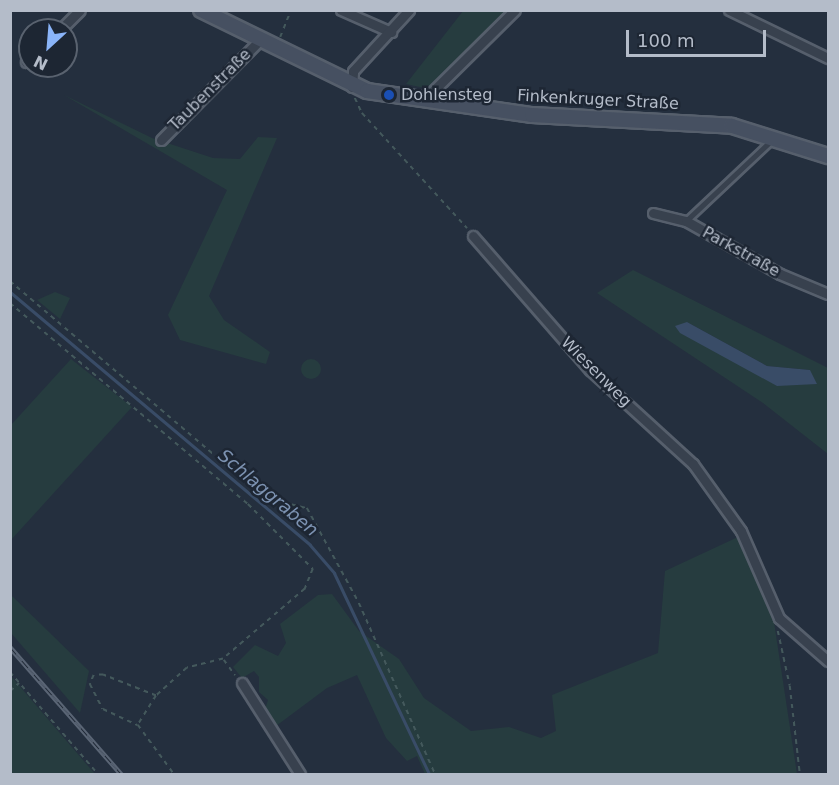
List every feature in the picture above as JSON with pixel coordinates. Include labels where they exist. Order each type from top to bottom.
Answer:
[{"type":"street","name":"Finkenkruger Straße","points":[[201,10],[352,87],[532,115],[705,123],[776,136],[828,156]]},
{"type":"street","points":[[341,10],[391,32]]},
{"type":"street","points":[[352,87],[353,71],[409,10]]},
{"type":"street","points":[[431,101],[431,93],[515,10]]},
{"type":"street","points":[[730,11],[828,58]]},
{"type":"street","name":"Taubenstraße","points":[[161,140],[260,41]]},
{"type":"street","name":"Parkstraße","points":[[653,213],[686,221],[780,274],[828,294]]},
{"type":"street","name":"Wiesenweg","points":[[473,236],[590,370],[693,464],[741,531],[779,618],[828,661]]},
{"type":"street","points":[[242,683],[300,774]]},
{"type":"lane","points":[[686,221],[776,136]]},
{"type":"path","points":[[275,49],[291,10]]},
{"type":"path","points":[[352,87],[362,113],[473,236]]},
{"type":"path","points":[[10,281],[238,475],[274,500],[307,508],[359,603],[435,774]]},
{"type":"path","points":[[10,303],[308,559],[312,579],[305,589],[223,659],[187,668],[156,696],[138,725]]},
{"type":"path","points":[[779,618],[800,774]]},
{"type":"path","points":[[223,659],[242,683]]},
{"type":"path","points":[[10,672],[99,774]]},
{"type":"path","points":[[156,696],[94,675],[90,684],[103,709],[138,725],[174,774]]},
{"type":"path","points":[[10,691],[20,682]]},
{"type":"green space","points":[[463,11],[510,11],[429,89],[406,84]]},
{"type":"green space","points":[[64,95],[152,138],[213,158],[240,159],[258,137],[277,138],[209,296],[224,320],[270,352],[266,364],[180,340],[168,315],[227,190]]},
{"type":"green space","points":[[633,270],[828,368],[828,454],[763,403],[597,293]],"holes":[[[687,322],[767,366],[810,370],[777,386]]]},
{"type":"green space","points":[[55,292],[70,298],[60,319],[37,300]]},
{"type":"green space","points":[[71,359],[132,407],[11,540],[11,425]]},
{"type":"green space","points":[[311,359],[318,362],[321,369],[318,376],[311,379],[304,376],[301,369],[304,362]]},
{"type":"green space","points":[[738,537],[774,622],[797,774],[425,774],[417,756],[407,761],[386,738],[357,675],[327,688],[276,726],[265,709],[268,700],[259,692],[259,677],[254,671],[242,678],[233,667],[255,645],[278,656],[286,643],[280,624],[318,595],[332,594],[359,631],[399,659],[424,698],[471,731],[509,727],[541,738],[556,731],[552,695],[658,653],[665,571]]},
{"type":"green space","points":[[11,595],[89,671],[80,713],[11,633]]},
{"type":"green space","points":[[11,676],[95,774],[11,774]]},
{"type":"water","points":[[687,322],[767,366],[810,370],[817,384],[777,386],[680,333],[675,326]]},
{"type":"waterway","name":"Schlaggraben","points":[[10,292],[310,545],[334,573],[429,774]]},
{"type":"railway","points":[[10,647],[121,774]]},
{"type":"place","name":"Dohlensteg","points":[[389,95]]}]
